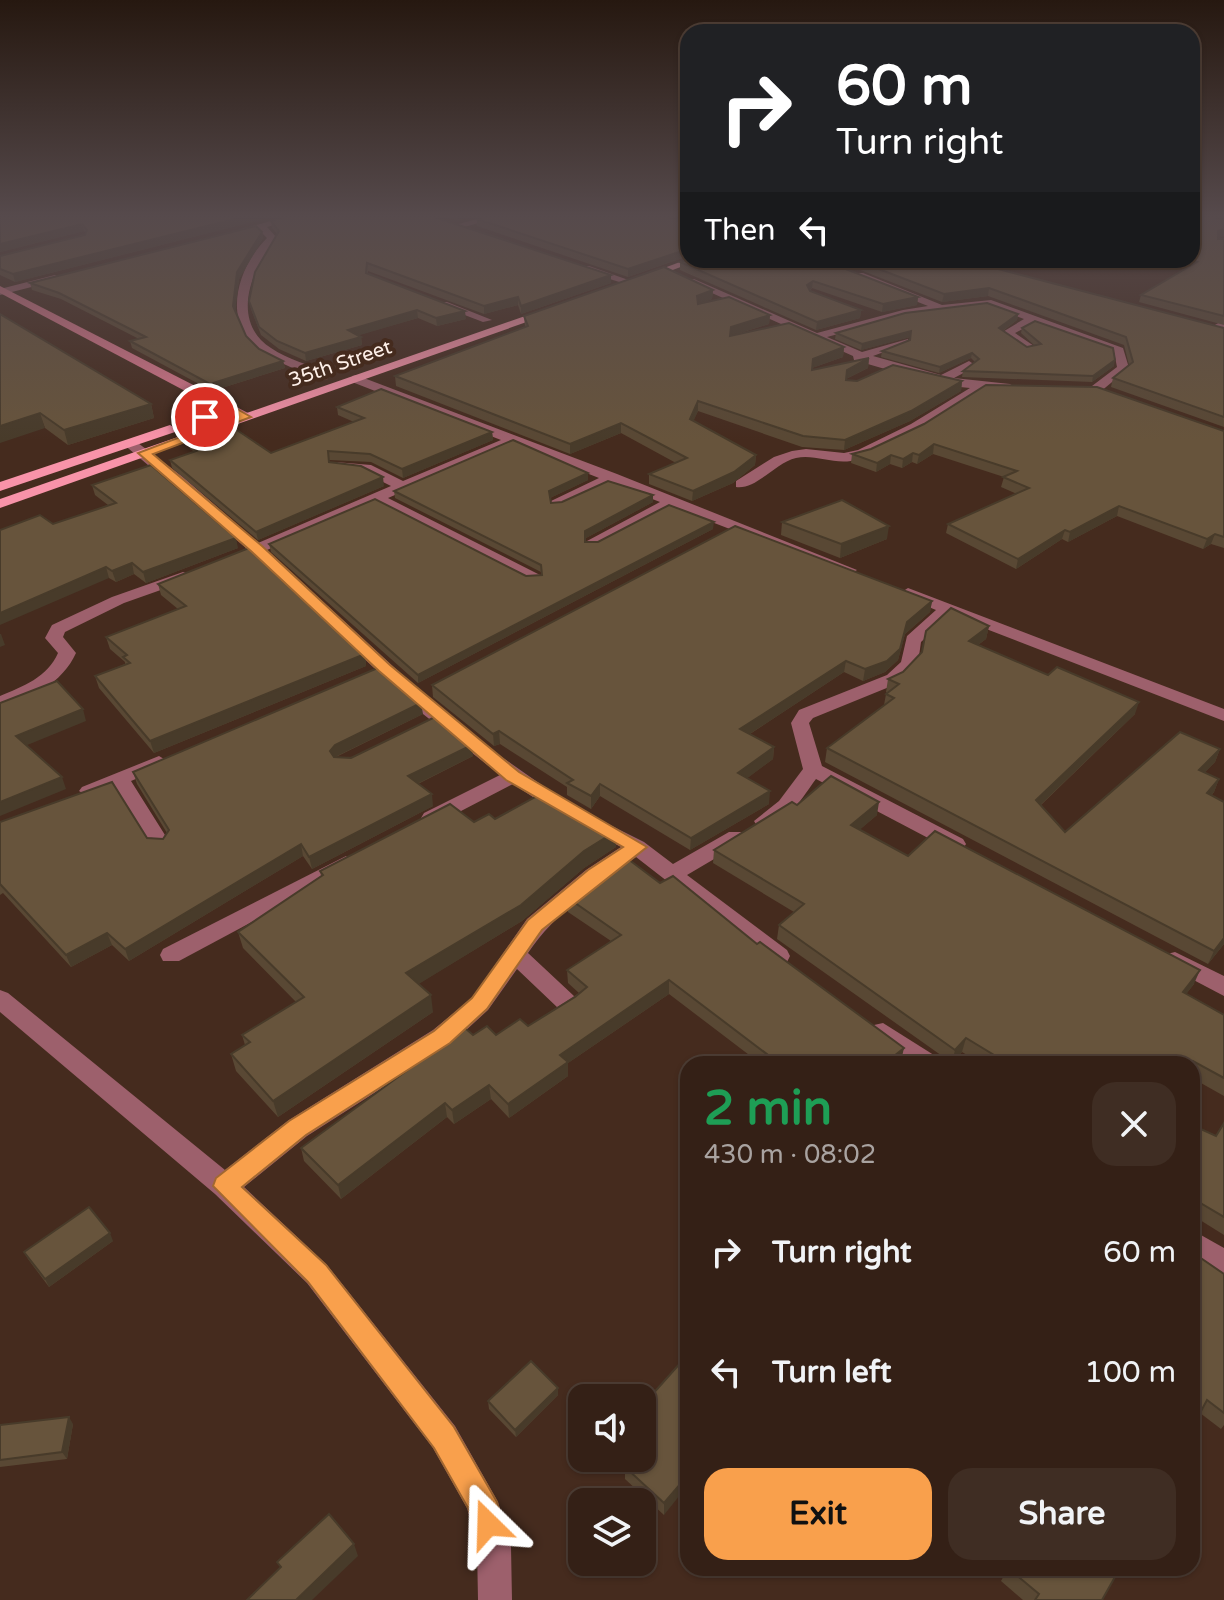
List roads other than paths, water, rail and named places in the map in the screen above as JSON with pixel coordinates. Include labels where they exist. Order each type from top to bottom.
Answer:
[{"type":"main road","points":[[1,291],[245,417]]},
{"type":"main road","name":"35th Street","points":[[0,487],[137,448],[245,417],[356,379],[560,301],[487,320],[230,409],[137,448],[0,504]]},
{"type":"street","points":[[242,291],[249,334],[266,350],[324,376]]},
{"type":"street","points":[[714,291],[860,357],[889,367],[940,381],[1029,389]]},
{"type":"street","points":[[898,291],[937,306]]},
{"type":"street","points":[[816,337],[937,306],[987,302],[999,297]]},
{"type":"street","points":[[717,304],[732,298]]},
{"type":"street","points":[[987,302],[1119,350],[1123,368],[1096,391]]},
{"type":"street","points":[[858,311],[881,319]]},
{"type":"street","points":[[1031,348],[1007,333],[1034,318]]},
{"type":"street","points":[[762,333],[790,325]]},
{"type":"street","points":[[1200,325],[1221,328]]},
{"type":"street","points":[[845,362],[904,341]]},
{"type":"street","points":[[940,381],[969,365]]},
{"type":"street","points":[[876,373],[889,367]]},
{"type":"street","points":[[356,379],[860,574]]},
{"type":"street","points":[[741,484],[771,463],[798,454],[854,455],[933,417],[980,387]]},
{"type":"street","points":[[229,560],[514,439]]},
{"type":"street","points":[[137,448],[257,549],[384,668],[423,692],[440,716],[513,776],[637,847],[793,967]]},
{"type":"street","points":[[336,465],[366,468],[403,487]]},
{"type":"street","points":[[556,504],[612,477]]},
{"type":"street","points":[[376,498],[534,578]]},
{"type":"street","points":[[592,544],[673,501]]},
{"type":"street","points":[[711,540],[737,526]]},
{"type":"street","points":[[0,703],[44,680],[65,660],[67,653],[54,638],[58,629],[118,600],[202,570]]},
{"type":"street","points":[[889,585],[1224,715]]},
{"type":"street","points":[[948,608],[913,640],[905,670],[893,679],[806,714],[800,723],[813,769],[968,851]]},
{"type":"street","points":[[358,679],[384,668]]},
{"type":"street","points":[[413,729],[440,716]]},
{"type":"street","points":[[67,800],[173,756]]},
{"type":"street","points":[[674,873],[786,806],[813,769]]},
{"type":"street","points":[[417,826],[513,776]]},
{"type":"street","points":[[120,779],[160,843]]},
{"type":"street","points":[[225,1186],[298,1128],[442,1037],[480,1004],[535,925],[555,906],[637,847]]},
{"type":"street","points":[[171,955],[362,854]]},
{"type":"street","points":[[1158,951],[1224,987]]},
{"type":"street","points":[[514,953],[566,1002]]},
{"type":"street","points":[[0,999],[225,1186],[317,1274],[444,1437],[482,1502],[494,1547],[495,1600]]},
{"type":"street","points":[[867,1021],[917,1056]]},
{"type":"street","points":[[1200,1248],[1224,1264]]},
{"type":"lane","points":[[429,298],[487,320]]}]
